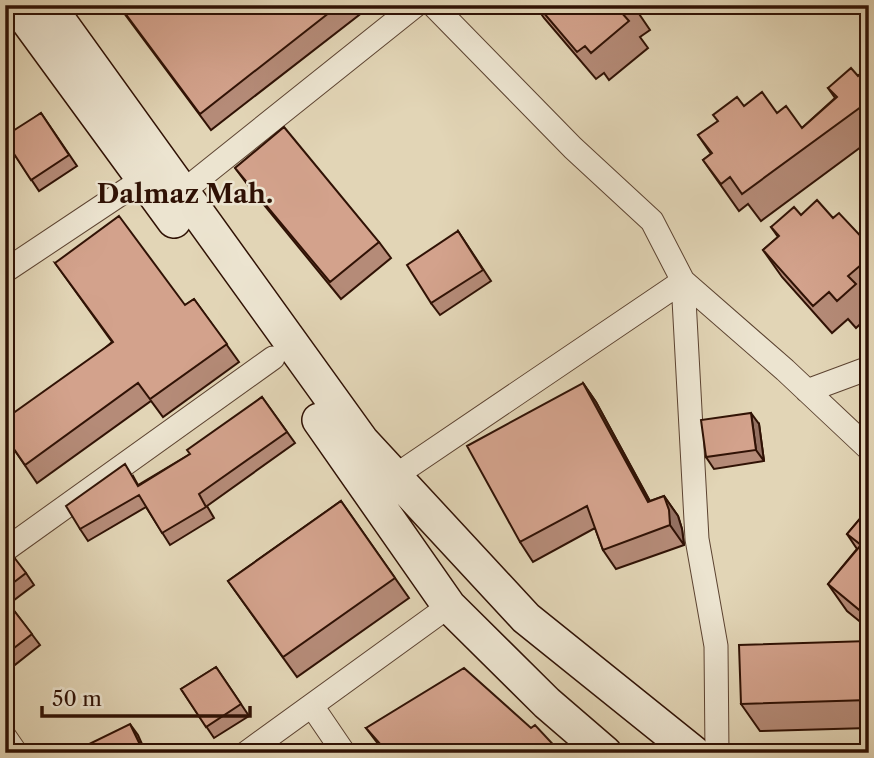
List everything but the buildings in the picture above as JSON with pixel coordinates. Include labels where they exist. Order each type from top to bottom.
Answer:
[{"type":"main road","points":[[48,5],[362,441],[526,618],[694,753]]},
{"type":"main road","points":[[17,6],[449,606],[547,703],[605,753]]},
{"type":"street","points":[[181,193],[416,5]]},
{"type":"street","points":[[433,5],[573,148],[652,221],[683,281],[869,449]]},
{"type":"street","points":[[5,13],[17,6]]},
{"type":"street","points":[[5,271],[143,178]]},
{"type":"street","points":[[395,476],[683,281]]},
{"type":"street","points":[[683,281],[697,538],[716,646],[717,753]]},
{"type":"street","points":[[5,550],[273,358]]},
{"type":"street","points":[[807,391],[869,368]]},
{"type":"street","points":[[246,753],[449,606]]},
{"type":"street","points":[[312,706],[344,753]]},
{"type":"street","points":[[5,737],[16,753]]},
{"type":"district","name":"Dalmaz Mah.","points":[[185,194]]}]
